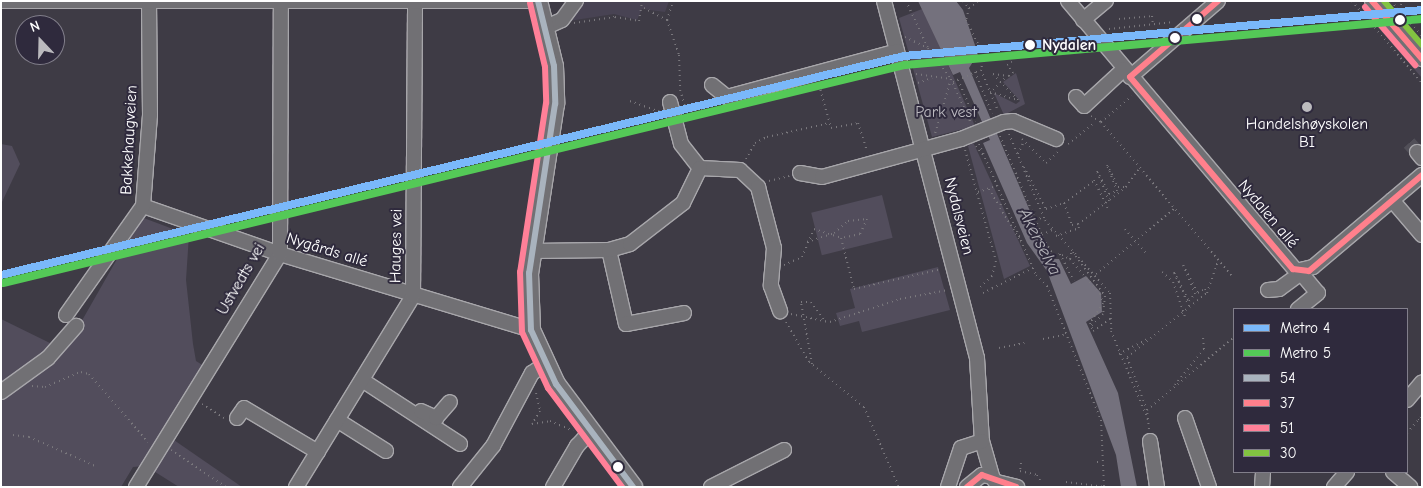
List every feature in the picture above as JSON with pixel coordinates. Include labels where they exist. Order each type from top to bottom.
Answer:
[{"type":"main road","points":[[538,1],[546,27],[555,104],[532,251],[528,296],[531,330],[538,369],[584,432],[633,487]]},
{"type":"street","points":[[1,1],[415,3],[529,1]]},
{"type":"street","points":[[546,27],[562,20],[576,1]]},
{"type":"street","name":"Nydalsveien","points":[[884,1],[924,148],[979,370],[982,442],[996,482]]},
{"type":"street","points":[[1068,1],[1127,73]]},
{"type":"street","points":[[1083,20],[1106,1]]},
{"type":"street","points":[[1080,102],[1127,73],[1218,1]]},
{"type":"street","points":[[1372,1],[1422,59]]},
{"type":"street","name":"Bakkehaugveien","points":[[66,315],[143,206],[150,115],[149,2]]},
{"type":"street","name":"Ustvedts vei","points":[[136,487],[154,444],[190,397],[280,254],[281,2]]},
{"type":"street","name":"Hauges vei","points":[[296,487],[413,296],[415,3]]},
{"type":"street","points":[[712,85],[727,97],[897,51]]},
{"type":"street","name":"Nydalen allé","points":[[1127,73],[1284,260],[1301,273],[1318,293],[1299,308]]},
{"type":"street","points":[[671,108],[681,144],[700,168],[740,170],[756,184],[774,248],[771,286],[781,312]]},
{"type":"street","points":[[800,173],[822,177],[924,148],[991,125],[1013,121],[1049,133]]},
{"type":"street","points":[[532,251],[609,250],[644,235],[676,211],[694,188],[700,168]]},
{"type":"street","points":[[1268,290],[1279,289],[1301,273],[1422,175]]},
{"type":"street","points":[[1392,200],[1422,235]]},
{"type":"street","name":"Nygårds allé","points":[[143,206],[280,254],[413,296],[531,330]]},
{"type":"street","points":[[609,250],[626,324],[684,313]]},
{"type":"street","points":[[1,392],[48,358],[76,326]]},
{"type":"street","points":[[460,487],[493,446],[538,369]]},
{"type":"street","points":[[362,380],[460,444]]},
{"type":"street","points":[[1408,399],[1422,382]]},
{"type":"street","points":[[386,395],[436,418],[450,402]]},
{"type":"street","points":[[237,418],[244,408],[318,452]]},
{"type":"street","points":[[1185,418],[1209,487]]},
{"type":"street","points":[[337,420],[386,451]]},
{"type":"street","points":[[553,487],[584,432]]},
{"type":"street","points":[[1150,441],[1157,487]]},
{"type":"street","points":[[948,487],[961,448],[982,442]]},
{"type":"street","name":"Nydalsveien","points":[[970,482],[982,442]]},
{"type":"street","points":[[711,487],[784,450]]},
{"type":"street","points":[[1262,487],[1263,473]]},
{"type":"street","points":[[1334,487],[1346,473]]},
{"type":"street","points":[[1394,473],[1410,487]]},
{"type":"street","points":[[970,482],[996,482],[1017,487]]},
{"type":"path","points":[[570,23],[615,16],[639,22],[644,8],[642,1]]},
{"type":"path","points":[[672,1],[667,20],[679,55],[680,90],[688,121]]},
{"type":"path","points":[[906,1],[928,48],[952,80],[1018,154],[1044,216],[1056,236],[1072,249],[1096,274],[1110,293],[1112,318],[1119,354],[1148,420]]},
{"type":"path","points":[[963,1],[969,8]]},
{"type":"path","points":[[978,1],[969,8],[966,20],[984,56],[981,70],[991,91],[991,125]]},
{"type":"path","points":[[1352,1],[1422,82]]},
{"type":"path","points":[[1391,1],[1422,36]]},
{"type":"path","points":[[1398,10],[1404,1]]},
{"type":"path","points":[[644,8],[667,20]]},
{"type":"path","points":[[1119,20],[1152,16],[1153,25]]},
{"type":"path","points":[[1106,30],[1176,22]]},
{"type":"path","points":[[901,35],[928,48]]},
{"type":"path","points":[[984,56],[995,55]]},
{"type":"path","points":[[991,91],[1013,73],[1007,66],[1012,61]]},
{"type":"path","points":[[912,74],[958,80],[981,70]]},
{"type":"path","points":[[991,91],[1018,100],[1001,82],[995,71],[1007,76]]},
{"type":"path","points":[[973,73],[991,125],[1042,235],[1054,256],[1060,254],[1070,259],[1103,303],[1091,326]]},
{"type":"path","points":[[914,85],[934,77]]},
{"type":"path","points":[[934,138],[952,80]]},
{"type":"path","points":[[958,80],[991,125]]},
{"type":"path","points":[[819,88],[831,128],[858,123],[866,148]]},
{"type":"path","points":[[1085,129],[1095,122],[1101,122],[1134,94]]},
{"type":"path","points":[[630,101],[652,112],[671,108]]},
{"type":"path","points":[[1080,102],[1095,122]]},
{"type":"path","points":[[687,113],[703,109]]},
{"type":"path","points":[[1101,122],[1232,277]]},
{"type":"path","points":[[750,153],[755,142],[767,137],[829,123]]},
{"type":"path","points":[[974,141],[984,156]]},
{"type":"path","points":[[1018,154],[1025,142],[1042,159]]},
{"type":"path","points":[[963,145],[996,261],[992,276],[978,289]]},
{"type":"path","points":[[980,147],[1033,268],[1047,286],[1064,335],[1101,420],[1104,487],[1066,482]]},
{"type":"path","points":[[1110,201],[1097,172],[1109,194],[1117,191],[1106,165],[1118,187],[1126,187]]},
{"type":"path","points":[[1022,166],[1030,171],[1046,209],[1064,203],[1094,180],[1109,211]]},
{"type":"path","points":[[1064,203],[1072,225],[1078,224],[1106,205],[1126,187],[1140,168]]},
{"type":"path","points":[[765,183],[775,180]]},
{"type":"path","points":[[977,192],[997,186]]},
{"type":"path","points":[[989,189],[1021,242]]},
{"type":"path","points":[[1000,208],[1002,197]]},
{"type":"path","points":[[1096,274],[1175,208]]},
{"type":"path","points":[[1035,220],[1044,216]]},
{"type":"path","points":[[774,265],[797,261],[807,242],[814,229],[830,235],[841,238],[860,234],[867,220],[848,220],[830,235],[807,242]]},
{"type":"path","points":[[1056,236],[1079,228],[1078,224]]},
{"type":"path","points":[[1125,229],[1147,254]]},
{"type":"path","points":[[1042,235],[1052,230]]},
{"type":"path","points":[[841,238],[854,289],[942,269]]},
{"type":"path","points":[[1070,259],[1072,249]]},
{"type":"path","points":[[1072,249],[1106,299],[1103,314],[1091,326]]},
{"type":"path","points":[[1060,254],[1074,281]]},
{"type":"path","points":[[1218,261],[1207,293],[1127,357],[1147,410],[1233,338]]},
{"type":"path","points":[[1189,307],[1174,272],[1189,301],[1195,294],[1183,265],[1198,293],[1206,289],[1207,293]]},
{"type":"path","points":[[982,293],[1033,268]]},
{"type":"path","points":[[1162,272],[1173,282],[1185,310],[1185,317]]},
{"type":"path","points":[[781,312],[826,322],[948,290]]},
{"type":"path","points":[[812,365],[813,354],[801,316],[800,305],[806,300],[826,322]]},
{"type":"path","points":[[781,312],[812,365],[864,406],[899,487]]},
{"type":"path","points":[[1091,326],[1093,331],[1112,318]]},
{"type":"path","points":[[1043,340],[1064,335]]},
{"type":"path","points":[[1119,354],[1153,336]]},
{"type":"path","points":[[1175,385],[1204,348],[1203,337]]},
{"type":"path","points":[[999,348],[1026,343]]},
{"type":"path","points":[[538,369],[540,410],[532,424],[550,421],[584,432]]},
{"type":"path","points":[[16,380],[45,387],[81,372],[89,374],[154,444],[226,487]]},
{"type":"path","points":[[190,397],[233,424],[237,418]]},
{"type":"path","points":[[1408,432],[1422,416]]},
{"type":"path","points":[[1418,420],[1422,423]]},
{"type":"path","points":[[13,435],[29,437],[95,466]]},
{"type":"path","points":[[1097,462],[1102,462]]},
{"type":"path","points":[[1021,463],[1020,471],[1037,475],[1040,480]]},
{"type":"path","points":[[916,487],[924,487]]},
{"type":"shaded area","points":[[582,1],[669,1],[665,12],[642,9],[637,20],[614,14],[569,21]]},
{"type":"green space","name":"Park vest","points":[[922,9],[975,126],[932,137],[899,18]]},
{"type":"green space","points":[[1375,24],[1381,24],[1422,71],[1422,78]]},
{"type":"green space","points":[[1016,73],[1025,104],[1004,115],[994,93],[1016,104],[1020,101],[1003,82]]},
{"type":"green space","points":[[973,142],[1030,266],[1004,279],[968,146]]},
{"type":"green space","points":[[1,144],[12,146],[20,164],[1,204]]},
{"type":"green space","points":[[882,195],[893,238],[822,255],[811,213]]},
{"type":"green space","points":[[141,217],[189,235],[186,280],[193,344],[196,361],[204,366],[144,466],[133,467],[121,487],[1,487],[1,394],[76,331]]},
{"type":"green space","points":[[938,267],[950,310],[862,332],[859,321],[840,326],[836,313],[855,308],[850,289]]},
{"type":"green space","points":[[1,319],[54,345],[1,384]]},
{"type":"green space","points":[[171,438],[242,487],[179,487],[152,470]]},
{"type":"water","name":"Akerselva","points":[[918,1],[956,1],[963,10],[978,54],[969,68],[1041,237],[1054,259],[1059,259],[1071,284],[1086,276],[1101,293],[1102,312],[1086,322],[1118,393],[1137,487],[1121,487],[1116,455],[1047,271],[1027,243],[983,143],[990,140],[960,72],[953,75]]},
{"type":"tunnel","points":[[1409,143],[1417,152]]},
{"type":"metro line","name":"4","points":[[1,275],[904,56],[1422,10]]},
{"type":"metro line","name":"5","points":[[3,283],[905,65],[1422,19]]},
{"type":"transit line","name":"54","points":[[538,1],[554,66],[555,104],[529,273],[531,330],[556,384],[633,487]]},
{"type":"transit line","name":"37","points":[[1218,1],[1130,77],[1293,269],[1309,271],[1422,175]]},
{"type":"transit line","name":"37","points":[[1372,1],[1422,59]]},
{"type":"transit line","name":"30","points":[[1384,1],[1422,45]]},
{"type":"transit line","name":"51","points":[[530,3],[545,67],[546,103],[520,272],[522,332],[548,388],[622,487]]},
{"type":"transit line","name":"51","points":[[1365,7],[1415,65]]},
{"type":"transit line","name":"37","points":[[967,487],[982,475],[1016,487]]},
{"type":"place","name":"Nydalen","points":[[1030,45]]},
{"type":"place","name":"Handelshøyskolen BI","points":[[1307,107]]}]
